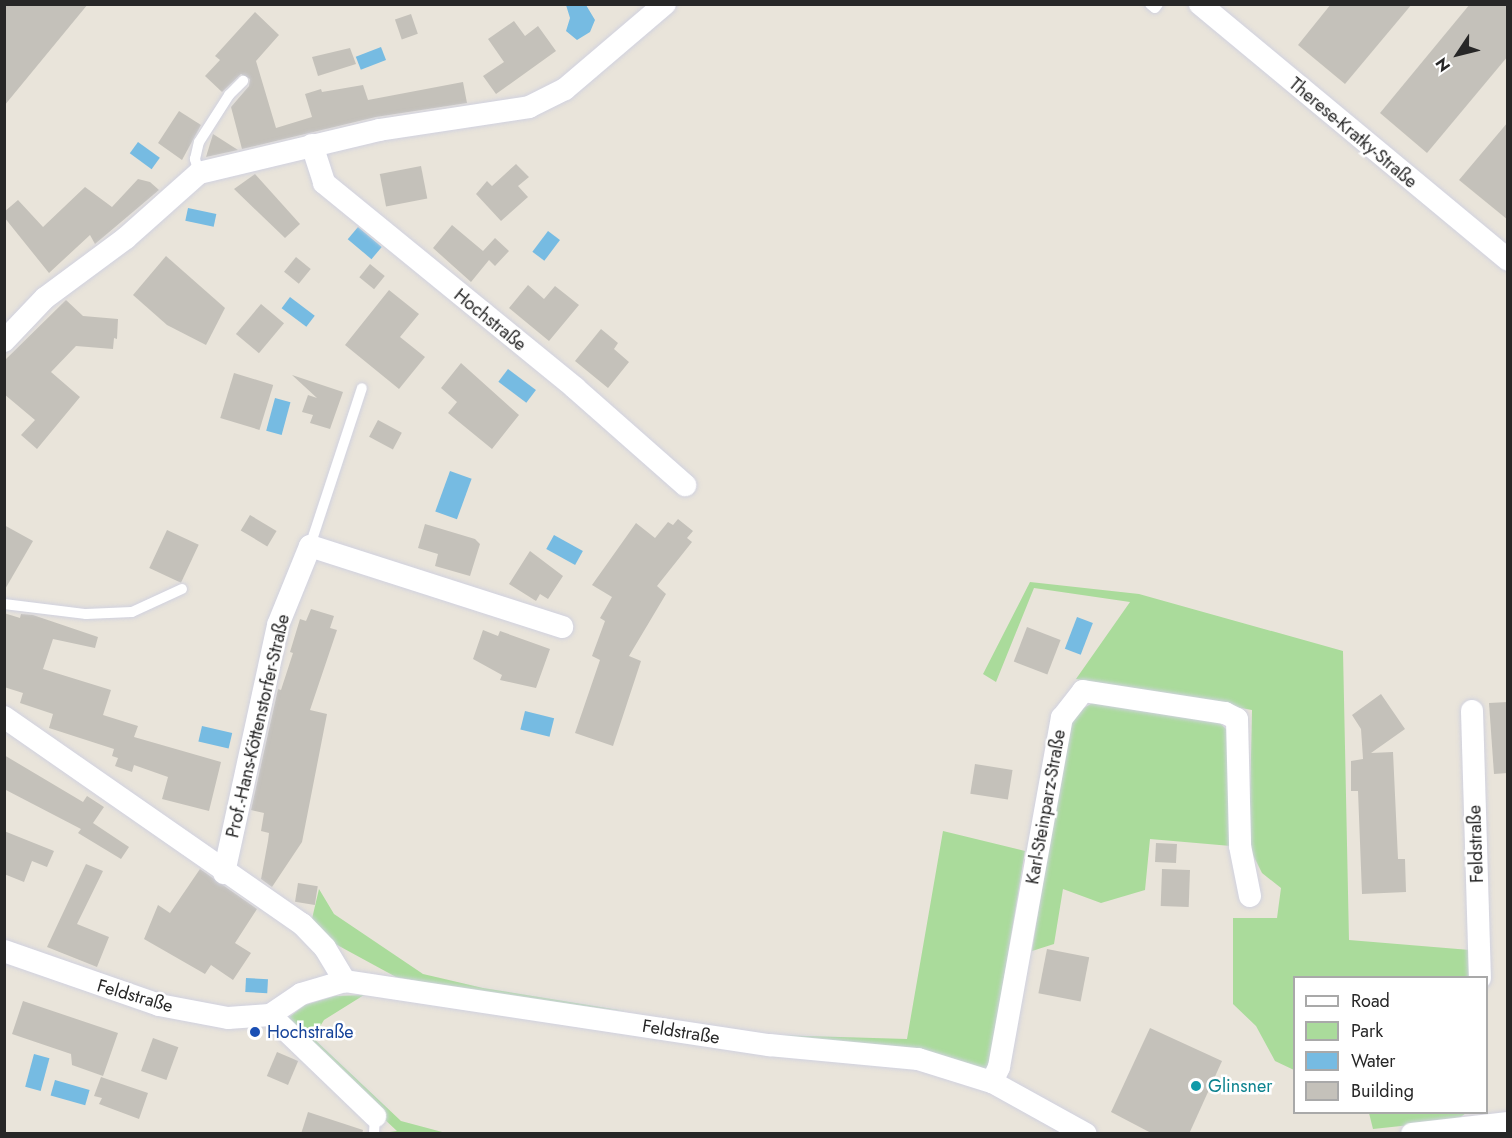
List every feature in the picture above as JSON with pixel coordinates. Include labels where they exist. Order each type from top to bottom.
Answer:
[{"type":"street","points":[[4,341],[45,298],[126,238],[199,173],[312,145],[529,107],[564,89],[665,4]]},
{"type":"street","name":"Therese-Kratky-Straße","points":[[1200,4],[1508,260]]},
{"type":"street","name":"Hochstraße","points":[[312,145],[324,183],[575,388],[685,485]]},
{"type":"street","points":[[310,546],[562,627]]},
{"type":"street","name":"Prof.-Hans-Köttenstorfer-Straße","points":[[224,873],[278,625],[310,546]]},
{"type":"street","name":"Karl-Steinparz-Straße","points":[[992,1082],[999,1067],[1062,718],[1083,691],[1226,713],[1237,719],[1240,846],[1250,896]]},
{"type":"street","name":"Feldstraße","points":[[1472,711],[1480,976]]},
{"type":"street","points":[[4,717],[224,873],[302,924],[325,948],[345,981]]},
{"type":"street","name":"Feldstraße","points":[[4,951],[159,1005],[228,1018],[270,1015],[301,994],[345,981],[769,1046],[918,1059],[992,1082],[1086,1134]]},
{"type":"street","points":[[270,1015],[374,1125]]},
{"type":"street","points":[[1412,1134],[1479,1119],[1508,1123]]},
{"type":"lane","points":[[1150,4],[1155,8],[1158,4]]},
{"type":"lane","points":[[199,173],[195,159],[199,142],[229,95],[243,81]]},
{"type":"lane","name":"Prof.-Hans-Köttenstorfer-Straße","points":[[310,546],[362,388]]},
{"type":"lane","points":[[4,604],[86,614],[132,612],[182,589]]},
{"type":"green space","points":[[1030,582],[1139,594],[1343,651],[1349,940],[1470,950],[1471,976],[1293,976],[1293,1070],[1275,1061],[1256,1026],[1233,1004],[1233,918],[1277,918],[1281,888],[1262,873],[1249,847],[1252,710],[1076,679],[1130,602],[1034,588],[996,682],[983,674]]},
{"type":"green space","points":[[1096,701],[1219,722],[1233,736],[1231,846],[1150,839],[1145,890],[1101,903],[1063,889],[1054,944],[1032,951],[1066,734],[1075,713]]},
{"type":"green space","points":[[943,831],[1025,851],[989,1070],[773,1035],[907,1039]]},
{"type":"green space","points":[[319,889],[334,914],[423,974],[483,988],[625,1011],[490,995],[396,977],[328,940],[311,923]]},
{"type":"green space","points":[[364,995],[324,1020],[313,1038],[401,1121],[446,1133],[382,1133],[397,1131],[292,1033],[288,1018],[305,1005],[335,996]]},
{"type":"green space","points":[[1369,1114],[1465,1114],[1457,1120],[1373,1129]]},
{"type":"water","points":[[566,5],[586,5],[595,20],[590,32],[577,40],[566,31],[570,18]]},
{"type":"water","points":[[381,47],[386,60],[361,70],[356,57]]},
{"type":"water","points":[[138,142],[160,158],[152,169],[130,153]]},
{"type":"water","points":[[188,208],[216,214],[214,227],[185,221]]},
{"type":"water","points":[[358,227],[382,247],[371,259],[348,239]]},
{"type":"water","points":[[548,231],[560,240],[544,261],[532,252]]},
{"type":"water","points":[[290,297],[315,316],[306,327],[282,308]]},
{"type":"water","points":[[508,369],[536,390],[526,403],[498,382]]},
{"type":"water","points":[[275,398],[290,402],[282,435],[266,431]]},
{"type":"water","points":[[450,471],[472,479],[457,519],[435,511]]},
{"type":"water","points":[[554,535],[583,551],[575,565],[546,549]]},
{"type":"water","points":[[1077,617],[1093,623],[1081,655],[1065,649]]},
{"type":"water","points":[[525,711],[554,718],[550,737],[520,729]]},
{"type":"water","points":[[202,726],[232,733],[229,749],[198,742]]},
{"type":"water","points":[[246,978],[268,979],[267,993],[245,992]]},
{"type":"water","points":[[34,1054],[49,1058],[41,1091],[25,1087]]},
{"type":"water","points":[[55,1080],[90,1090],[85,1105],[51,1095]]},
{"type":"building","points":[[4,4],[88,4],[4,106]]},
{"type":"building","points":[[1331,4],[1412,4],[1345,84],[1298,45]]},
{"type":"building","points":[[1470,4],[1508,4],[1508,56],[1427,153],[1380,113]]},
{"type":"building","points":[[255,12],[279,35],[256,61],[276,128],[312,117],[305,94],[321,89],[322,92],[363,85],[368,100],[463,82],[467,103],[376,117],[242,149],[231,107],[249,86],[250,79],[241,74],[222,92],[205,76],[220,60],[215,56]]},
{"type":"building","points":[[411,14],[418,34],[402,39],[395,20]]},
{"type":"building","points":[[514,21],[525,36],[538,26],[556,51],[496,94],[483,76],[504,62],[488,39]]},
{"type":"building","points":[[350,48],[356,64],[318,76],[312,57]]},
{"type":"building","points":[[179,111],[201,125],[182,160],[158,143]]},
{"type":"building","points":[[1508,122],[1508,220],[1459,180]]},
{"type":"building","points":[[213,134],[238,150],[206,157]]},
{"type":"building","points":[[516,164],[529,177],[518,186],[528,197],[501,221],[476,194],[487,181],[492,186]]},
{"type":"building","points":[[421,166],[427,198],[386,206],[380,174]]},
{"type":"building","points":[[255,174],[300,224],[285,238],[234,189]]},
{"type":"building","points":[[138,179],[150,182],[159,190],[95,244],[90,235],[49,273],[4,217],[4,212],[18,200],[43,227],[85,187],[112,207]]},
{"type":"building","points":[[452,225],[483,251],[495,238],[509,251],[495,266],[489,260],[471,282],[433,248]]},
{"type":"building","points":[[166,256],[225,308],[206,345],[167,325],[133,295]]},
{"type":"building","points":[[296,257],[311,269],[299,284],[284,272]]},
{"type":"building","points":[[370,264],[385,276],[374,289],[359,277]]},
{"type":"building","points":[[528,285],[544,299],[555,286],[579,305],[549,341],[509,308]]},
{"type":"building","points":[[389,290],[419,314],[400,337],[425,357],[399,389],[345,345]]},
{"type":"building","points":[[66,300],[83,316],[118,319],[117,339],[114,338],[113,349],[76,346],[51,372],[80,397],[37,449],[21,435],[35,420],[4,394],[4,361]]},
{"type":"building","points":[[261,304],[284,323],[259,353],[236,334]]},
{"type":"building","points":[[601,329],[618,343],[614,349],[629,362],[608,388],[575,361]]},
{"type":"building","points":[[461,363],[519,415],[492,449],[448,413],[457,402],[441,388]]},
{"type":"building","points":[[234,373],[273,385],[259,430],[220,418]]},
{"type":"building","points":[[292,375],[343,392],[330,429],[310,423],[313,415],[302,412],[308,395],[317,398]]},
{"type":"building","points":[[378,420],[402,433],[393,449],[369,437]]},
{"type":"building","points":[[250,515],[277,531],[267,546],[241,530]]},
{"type":"building","points":[[678,519],[693,531],[687,538],[692,542],[657,586],[666,594],[629,656],[641,661],[613,746],[575,733],[600,660],[592,656],[605,621],[600,618],[612,597],[592,585],[636,523],[655,538],[668,522],[673,525]]},
{"type":"building","points":[[425,524],[475,539],[480,544],[470,576],[435,566],[438,554],[418,548]]},
{"type":"building","points":[[4,525],[33,541],[4,591]]},
{"type":"building","points":[[167,530],[199,545],[181,583],[149,568]]},
{"type":"building","points":[[530,551],[563,576],[548,599],[540,594],[536,601],[509,584]]},
{"type":"building","points":[[311,609],[334,616],[330,628],[337,630],[310,710],[327,714],[302,842],[272,887],[261,879],[269,833],[261,831],[264,813],[251,810],[278,689],[281,690],[293,653],[290,652],[300,619],[306,621]]},
{"type":"building","points":[[4,613],[20,618],[21,614],[33,615],[98,637],[95,648],[53,639],[43,669],[111,690],[103,715],[138,726],[134,737],[221,762],[209,811],[162,799],[168,777],[134,765],[132,772],[115,766],[118,758],[112,756],[114,749],[49,728],[53,714],[20,703],[23,693],[4,687]]},
{"type":"building","points":[[1027,627],[1061,640],[1047,674],[1014,662]]},
{"type":"building","points":[[483,630],[498,636],[500,631],[550,649],[536,688],[500,680],[502,675],[473,659]]},
{"type":"building","points":[[1381,694],[1405,729],[1371,753],[1393,752],[1398,859],[1405,859],[1406,892],[1362,894],[1358,791],[1351,791],[1351,761],[1363,759],[1361,729],[1352,715]]},
{"type":"building","points":[[1508,702],[1508,773],[1494,774],[1489,703]]},
{"type":"building","points":[[4,755],[83,802],[87,796],[104,807],[93,823],[129,847],[121,859],[78,833],[81,829],[4,789]]},
{"type":"building","points":[[975,764],[1013,770],[1008,800],[970,794]]},
{"type":"building","points":[[4,831],[54,851],[47,867],[32,861],[24,882],[4,874]]},
{"type":"building","points":[[1156,843],[1177,844],[1176,863],[1155,862]]},
{"type":"building","points":[[86,864],[103,871],[77,924],[109,937],[97,967],[47,947]]},
{"type":"building","points":[[200,869],[257,909],[235,943],[251,953],[233,980],[211,965],[205,974],[144,939],[158,905],[170,913]]},
{"type":"building","points":[[1162,869],[1190,870],[1189,907],[1161,906]]},
{"type":"building","points":[[298,883],[318,886],[315,905],[295,902]]},
{"type":"building","points":[[1047,949],[1089,957],[1081,1001],[1038,993]]},
{"type":"building","points":[[23,1001],[118,1033],[103,1076],[72,1065],[71,1054],[12,1034]]},
{"type":"building","name":"Glinsner","points":[[1150,1028],[1222,1061],[1189,1134],[1153,1134],[1111,1112]]},
{"type":"building","points":[[153,1038],[178,1047],[166,1080],[141,1071]]},
{"type":"building","points":[[277,1052],[298,1061],[288,1085],[267,1076]]},
{"type":"building","points":[[101,1077],[148,1093],[139,1119],[99,1104],[102,1098],[94,1096]]},
{"type":"building","points":[[308,1112],[363,1130],[362,1134],[301,1134]]},
{"type":"place","name":"Hochstraße","points":[[255,1032]]},
{"type":"place","name":"Glinsner","points":[[1196,1086]]}]
